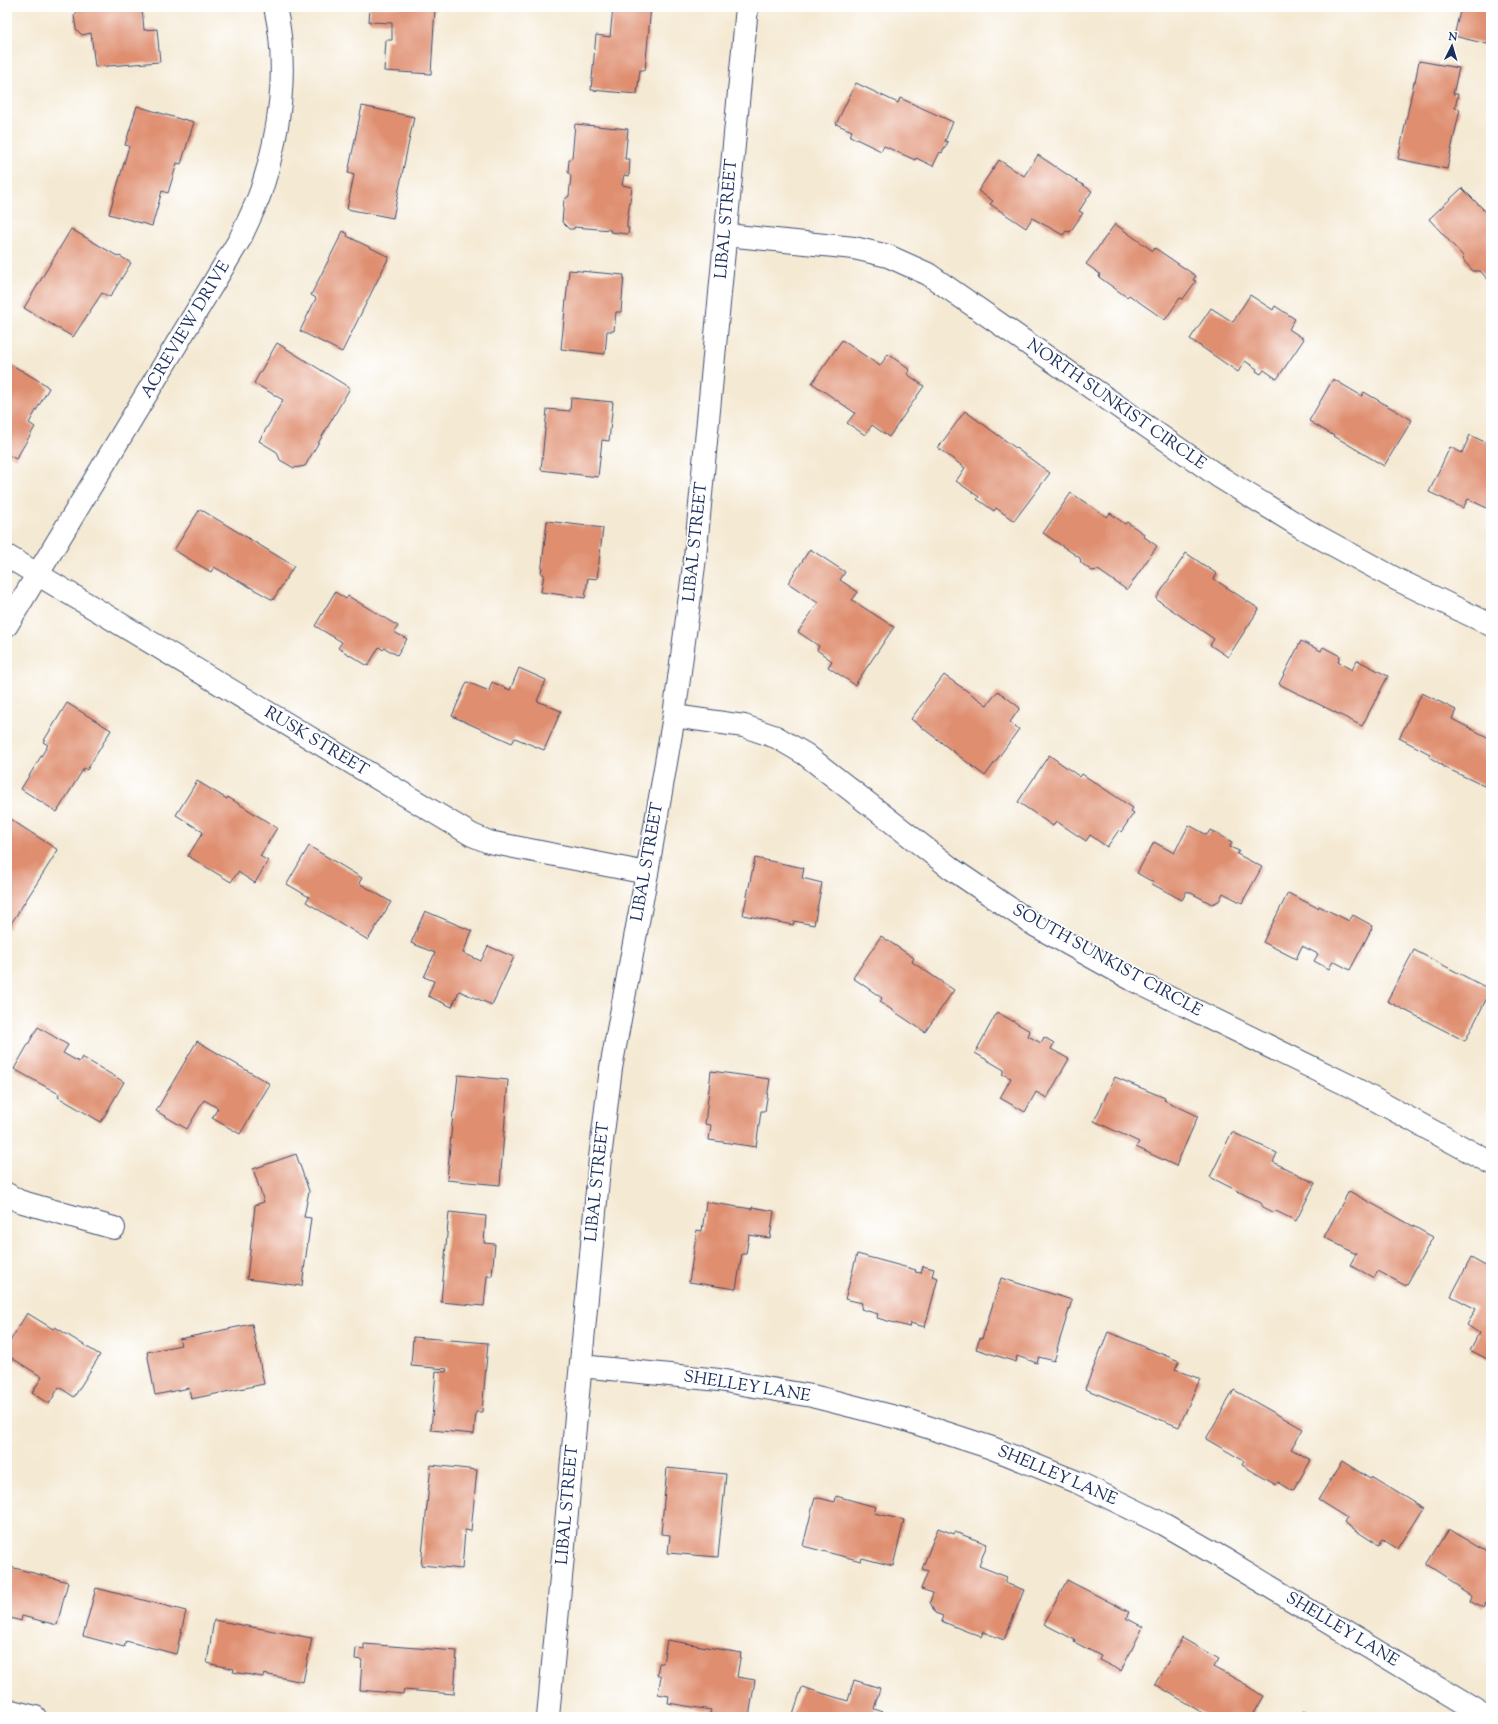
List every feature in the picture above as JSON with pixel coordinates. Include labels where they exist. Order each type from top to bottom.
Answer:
[{"type":"street","name":"ACREVIEW DRIVE","points":[[7,625],[240,239],[261,191],[276,134],[282,78],[280,27],[275,7]]},
{"type":"street","name":"LIBAL STREET","points":[[548,1717],[600,1158],[611,1068],[674,716],[695,558],[747,7]]},
{"type":"street","name":"NORTH SUNKIST CIRCLE","points":[[726,235],[854,248],[888,256],[928,274],[1218,476],[1306,530],[1396,579],[1491,625]]},
{"type":"street","name":"RUSK STREET","points":[[7,556],[472,835],[489,842],[647,873]]},
{"type":"street","name":"SOUTH SUNKIST CIRCLE","points":[[674,716],[744,726],[776,737],[805,754],[952,869],[1036,926],[1133,980],[1350,1086],[1491,1163]]},
{"type":"street","points":[[7,1194],[19,1201],[114,1228]]},
{"type":"street","name":"SHELLEY LANE","points":[[580,1366],[719,1380],[812,1396],[902,1419],[992,1448],[1078,1483],[1163,1524],[1224,1559],[1486,1717]]},
{"type":"street","points":[[7,1710],[35,1717]]},
{"type":"building","points":[[89,7],[142,7],[144,30],[157,29],[160,62],[95,67],[91,33],[82,35],[76,29],[74,16],[79,9]]},
{"type":"building","points":[[370,7],[435,7],[431,74],[384,71],[386,40],[392,40],[392,23],[369,22]]},
{"type":"building","points":[[613,7],[651,7],[645,70],[640,70],[637,94],[591,90],[596,35],[610,37]]},
{"type":"building","points":[[1461,7],[1491,7],[1491,45],[1454,36]]},
{"type":"building","points":[[1419,61],[1459,68],[1453,94],[1458,94],[1455,108],[1460,109],[1447,169],[1398,159]]},
{"type":"building","points":[[856,83],[898,103],[900,98],[953,122],[945,141],[948,142],[942,153],[940,152],[933,166],[916,158],[915,160],[884,146],[881,151],[850,136],[852,131],[836,124]]},
{"type":"building","points":[[137,106],[194,122],[181,164],[177,163],[168,193],[162,191],[152,226],[109,214],[129,146],[125,145]]},
{"type":"building","points":[[362,106],[414,117],[393,218],[347,209],[354,175],[348,173]]},
{"type":"building","points":[[575,124],[628,129],[625,159],[630,159],[629,176],[624,175],[622,185],[632,187],[627,222],[627,228],[629,228],[628,234],[610,232],[611,230],[574,227],[574,229],[569,229],[562,222],[564,200],[569,196],[571,176],[568,172],[569,160],[572,158]]},
{"type":"building","points":[[1038,155],[1092,191],[1079,211],[1083,213],[1070,232],[1066,231],[1063,235],[1032,218],[1026,228],[990,204],[993,201],[978,191],[999,160],[1024,176]]},
{"type":"building","points":[[1462,188],[1491,217],[1491,283],[1480,271],[1473,271],[1464,261],[1463,256],[1429,219]]},
{"type":"building","points":[[1115,224],[1153,251],[1155,248],[1196,276],[1193,280],[1196,281],[1183,299],[1180,298],[1165,320],[1129,295],[1127,297],[1121,293],[1099,277],[1100,274],[1086,264]]},
{"type":"building","points":[[71,229],[131,263],[110,297],[102,293],[73,337],[24,308]]},
{"type":"building","points":[[343,231],[348,234],[347,236],[389,257],[342,352],[300,331],[316,298],[311,295]]},
{"type":"building","points":[[569,270],[624,275],[621,312],[616,312],[614,331],[607,331],[605,354],[561,349]]},
{"type":"building","points":[[1250,295],[1273,310],[1275,306],[1295,319],[1289,329],[1304,339],[1277,379],[1264,370],[1261,374],[1256,371],[1257,369],[1245,361],[1238,372],[1190,339],[1211,308],[1233,322]]},
{"type":"building","points":[[842,340],[880,366],[888,354],[910,370],[907,374],[924,386],[889,437],[872,425],[865,435],[847,423],[855,413],[812,383]]},
{"type":"building","points":[[277,343],[350,388],[305,466],[294,468],[280,460],[277,452],[259,441],[283,400],[254,383]]},
{"type":"building","points":[[7,362],[49,388],[29,423],[35,427],[16,459],[7,454]]},
{"type":"building","points":[[1333,379],[1362,396],[1364,392],[1412,420],[1384,466],[1309,421]]},
{"type":"building","points":[[571,398],[613,402],[609,441],[602,440],[598,477],[541,470],[547,409],[570,411]]},
{"type":"building","points":[[965,411],[1050,473],[1014,521],[996,508],[994,511],[977,499],[979,497],[956,481],[965,468],[938,448]]},
{"type":"building","points":[[1470,435],[1491,445],[1491,510],[1468,499],[1463,508],[1429,492],[1450,447],[1462,453]]},
{"type":"building","points":[[1071,493],[1107,517],[1110,513],[1125,524],[1127,522],[1144,534],[1143,536],[1157,546],[1127,590],[1098,570],[1092,571],[1081,563],[1080,558],[1043,533]]},
{"type":"building","points":[[200,509],[294,566],[273,600],[214,567],[211,572],[174,550]]},
{"type":"building","points":[[547,521],[603,528],[597,579],[588,578],[585,598],[541,592],[544,574],[541,574]]},
{"type":"building","points":[[810,549],[845,572],[840,580],[858,592],[852,600],[894,627],[855,685],[828,667],[832,661],[817,650],[819,646],[798,632],[818,603],[788,583]]},
{"type":"building","points":[[1186,553],[1217,574],[1214,579],[1259,609],[1228,657],[1210,645],[1214,639],[1156,599]]},
{"type":"building","points":[[335,592],[346,599],[348,596],[398,626],[394,632],[407,639],[397,655],[385,648],[383,650],[379,647],[368,666],[338,648],[342,642],[315,626]]},
{"type":"building","points":[[1301,641],[1321,651],[1323,647],[1340,656],[1338,662],[1352,670],[1357,660],[1388,676],[1362,726],[1279,684]]},
{"type":"building","points":[[519,668],[546,680],[537,701],[561,711],[544,750],[515,738],[512,743],[452,716],[467,682],[489,691],[492,682],[510,690]]},
{"type":"building","points":[[944,675],[987,705],[998,691],[1020,708],[1010,722],[1019,729],[985,776],[911,719]]},
{"type":"building","points":[[1422,693],[1456,710],[1452,719],[1491,739],[1491,773],[1484,786],[1442,766],[1429,757],[1430,754],[1399,738]]},
{"type":"building","points":[[67,703],[111,730],[87,770],[84,768],[57,812],[21,789],[48,745],[43,742]]},
{"type":"building","points":[[1049,755],[1080,777],[1082,774],[1133,808],[1131,811],[1134,813],[1121,832],[1119,830],[1107,847],[1090,835],[1086,841],[1056,821],[1053,826],[1018,802]]},
{"type":"building","points":[[197,781],[227,799],[228,797],[277,828],[260,856],[268,861],[255,883],[238,872],[231,882],[188,856],[203,832],[176,815]]},
{"type":"building","points":[[7,817],[58,850],[7,930]]},
{"type":"building","points":[[1189,825],[1207,835],[1210,830],[1232,842],[1230,847],[1239,851],[1237,854],[1262,867],[1242,903],[1223,893],[1219,901],[1212,904],[1187,891],[1182,900],[1152,884],[1153,882],[1137,873],[1154,842],[1174,853]]},
{"type":"building","points":[[309,846],[362,878],[359,883],[391,902],[368,940],[306,902],[309,897],[287,884]]},
{"type":"building","points":[[755,858],[804,868],[802,878],[822,883],[814,925],[794,921],[793,925],[743,915]]},
{"type":"building","points":[[1288,893],[1349,921],[1353,915],[1373,926],[1350,970],[1333,961],[1329,969],[1314,961],[1318,954],[1302,946],[1296,959],[1263,942]]},
{"type":"building","points":[[425,911],[472,931],[463,953],[481,961],[488,946],[514,957],[492,1005],[459,991],[452,1007],[428,996],[434,981],[424,977],[435,953],[411,943]]},
{"type":"building","points":[[881,936],[914,958],[912,962],[954,990],[925,1032],[880,1002],[882,998],[853,978]]},
{"type":"building","points":[[1414,950],[1491,990],[1465,1041],[1387,1001]]},
{"type":"building","points":[[997,1012],[1030,1031],[1028,1036],[1041,1043],[1044,1037],[1054,1043],[1051,1049],[1069,1059],[1047,1098],[1036,1092],[1025,1112],[1000,1098],[1011,1078],[1002,1074],[1004,1070],[975,1053]]},
{"type":"building","points":[[38,1027],[68,1045],[63,1053],[79,1062],[82,1057],[124,1082],[101,1122],[58,1097],[59,1094],[14,1069]]},
{"type":"building","points":[[197,1041],[270,1084],[240,1134],[212,1118],[218,1108],[204,1100],[187,1129],[156,1111]]},
{"type":"building","points":[[711,1071],[770,1079],[765,1111],[761,1111],[756,1147],[709,1140],[711,1125],[705,1124]]},
{"type":"building","points":[[458,1075],[508,1080],[500,1185],[447,1180]]},
{"type":"building","points":[[1115,1077],[1165,1098],[1164,1100],[1198,1116],[1176,1166],[1136,1147],[1139,1142],[1094,1121]]},
{"type":"building","points":[[1232,1132],[1277,1153],[1273,1162],[1315,1183],[1296,1221],[1276,1211],[1273,1212],[1263,1207],[1261,1203],[1210,1177]]},
{"type":"building","points":[[296,1154],[309,1191],[304,1217],[311,1218],[302,1286],[247,1279],[255,1205],[264,1202],[253,1169]]},
{"type":"building","points":[[1349,1191],[1433,1237],[1406,1286],[1378,1271],[1374,1278],[1350,1265],[1356,1254],[1324,1237]]},
{"type":"building","points":[[706,1202],[774,1211],[770,1238],[749,1235],[746,1254],[742,1254],[736,1289],[689,1282],[697,1230],[702,1231]]},
{"type":"building","points":[[449,1212],[486,1216],[484,1243],[495,1244],[492,1276],[487,1276],[484,1306],[441,1302]]},
{"type":"building","points":[[857,1254],[916,1270],[915,1272],[921,1273],[923,1266],[934,1269],[932,1276],[938,1278],[925,1327],[910,1323],[909,1327],[877,1318],[878,1314],[861,1309],[862,1303],[845,1299]]},
{"type":"building","points":[[1471,1258],[1491,1269],[1491,1361],[1470,1350],[1479,1333],[1467,1325],[1476,1309],[1451,1296]]},
{"type":"building","points":[[1001,1278],[1072,1300],[1054,1361],[1039,1357],[1037,1363],[1017,1356],[1016,1362],[976,1349],[980,1338],[982,1339]]},
{"type":"building","points":[[27,1313],[53,1329],[55,1327],[100,1355],[74,1397],[59,1387],[49,1404],[32,1393],[42,1377],[7,1355],[7,1346]]},
{"type":"building","points":[[252,1324],[264,1384],[191,1399],[189,1388],[155,1395],[147,1352],[181,1345],[179,1339]]},
{"type":"building","points":[[1108,1332],[1179,1361],[1175,1369],[1200,1379],[1179,1427],[1085,1389]]},
{"type":"building","points":[[413,1337],[488,1343],[482,1412],[476,1412],[474,1434],[431,1430],[436,1371],[446,1372],[447,1369],[411,1366]]},
{"type":"building","points":[[1234,1390],[1303,1429],[1291,1449],[1311,1460],[1293,1491],[1278,1482],[1276,1485],[1242,1465],[1244,1461],[1206,1439]]},
{"type":"building","points":[[1342,1461],[1370,1479],[1372,1476],[1424,1508],[1398,1549],[1382,1539],[1378,1545],[1344,1523],[1347,1518],[1318,1500]]},
{"type":"building","points":[[431,1465],[477,1470],[471,1531],[465,1530],[462,1569],[421,1565]]},
{"type":"building","points":[[667,1468],[726,1474],[718,1557],[668,1553],[670,1535],[661,1534]]},
{"type":"building","points":[[836,1496],[876,1507],[874,1513],[904,1520],[893,1566],[862,1558],[861,1561],[803,1546],[815,1497],[835,1502]]},
{"type":"building","points":[[938,1528],[954,1534],[955,1532],[987,1544],[979,1566],[1007,1577],[1005,1583],[1024,1590],[1004,1640],[983,1632],[981,1637],[941,1621],[943,1616],[935,1613],[930,1602],[933,1593],[921,1589],[928,1571],[922,1569]]},
{"type":"building","points":[[1449,1529],[1491,1554],[1491,1606],[1486,1603],[1484,1608],[1471,1600],[1473,1595],[1427,1565]]},
{"type":"building","points":[[7,1566],[68,1582],[57,1625],[22,1616],[21,1621],[7,1617]]},
{"type":"building","points":[[1067,1580],[1129,1612],[1126,1618],[1143,1627],[1121,1671],[1099,1660],[1101,1656],[1074,1642],[1075,1640],[1044,1624]]},
{"type":"building","points":[[96,1588],[186,1611],[176,1654],[126,1641],[124,1647],[83,1636]]},
{"type":"building","points":[[214,1620],[312,1638],[303,1682],[264,1674],[263,1677],[233,1672],[234,1669],[207,1663]]},
{"type":"building","points":[[1182,1638],[1219,1659],[1214,1667],[1247,1685],[1263,1696],[1251,1717],[1209,1717],[1155,1684]]},
{"type":"building","points":[[667,1640],[741,1653],[737,1677],[755,1680],[749,1717],[709,1717],[711,1710],[668,1703],[669,1696],[658,1694],[661,1676],[657,1675],[659,1663],[663,1663]]},
{"type":"building","points":[[364,1644],[457,1651],[454,1694],[404,1690],[403,1694],[360,1690],[362,1660],[355,1659],[356,1648],[364,1649]]},
{"type":"building","points":[[854,1680],[880,1688],[874,1709],[899,1717],[792,1717],[802,1687],[848,1701]]},
{"type":"building","points":[[1303,1711],[1309,1715],[1313,1717],[1300,1717]]}]
